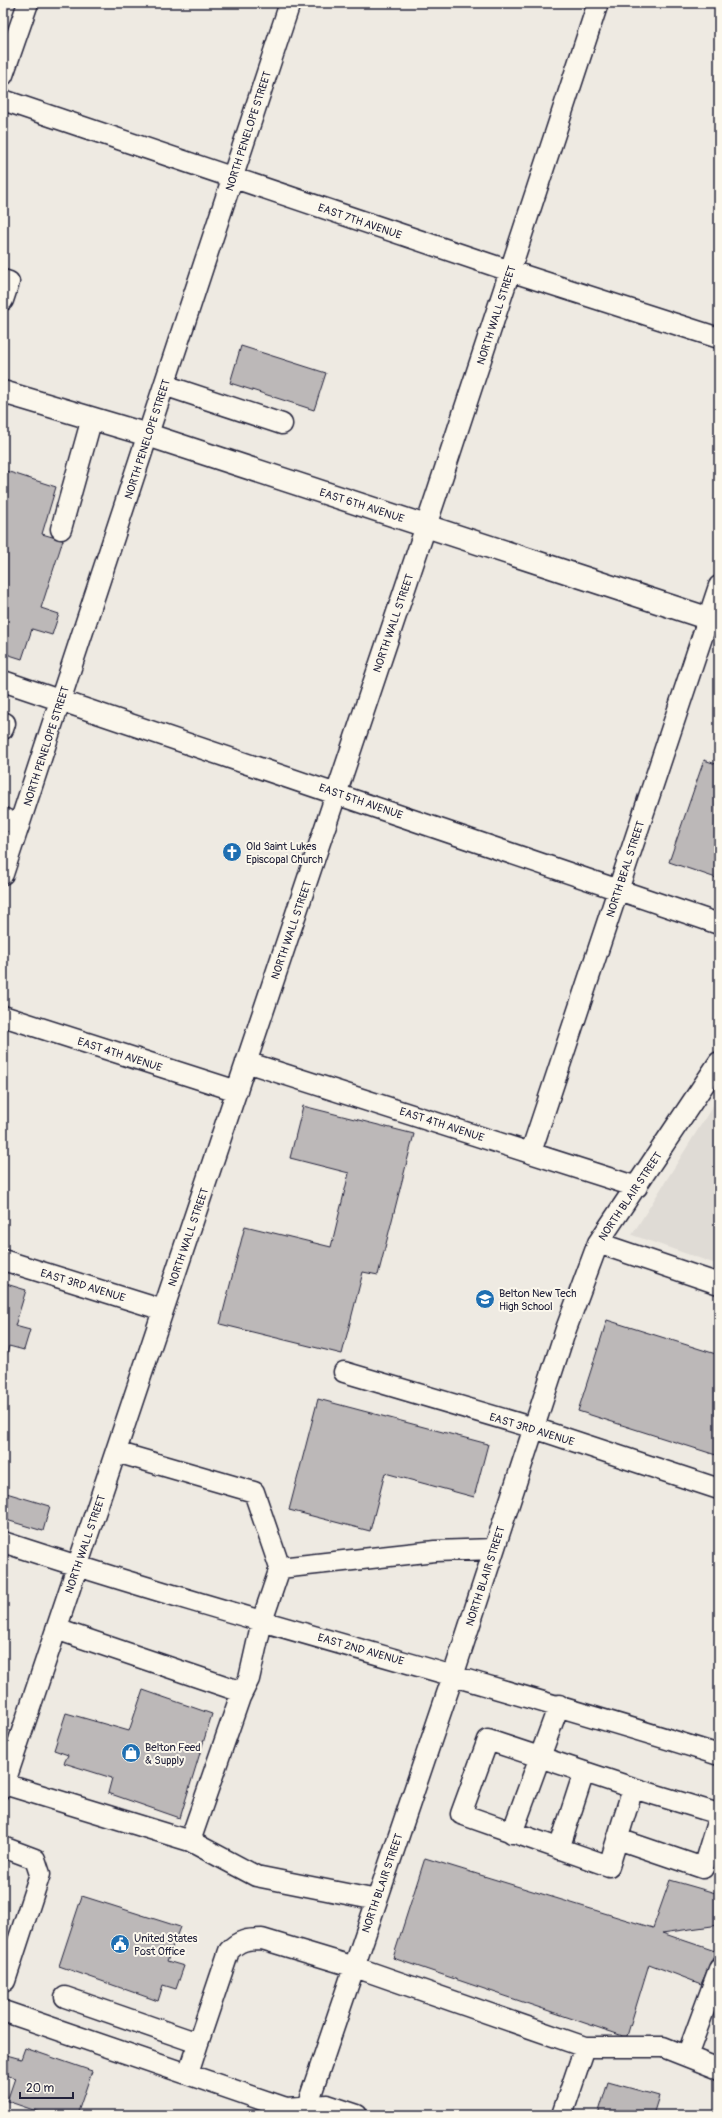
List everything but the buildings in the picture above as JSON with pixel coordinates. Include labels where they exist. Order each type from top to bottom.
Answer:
[{"type":"main road","name":"EAST 6TH AVENUE","points":[[3,392],[148,435],[714,620]]},
{"type":"street","points":[[3,75],[28,3]]},
{"type":"street","name":"NORTH PENELOPE STREET","points":[[3,874],[11,822],[61,702],[290,3]]},
{"type":"street","name":"NORTH WALL STREET","points":[[4,1786],[426,526],[598,3]]},
{"type":"street","name":"EAST 7TH AVENUE","points":[[3,100],[510,271],[719,338]]},
{"type":"street","points":[[3,280],[9,282],[3,300]]},
{"type":"street","points":[[164,386],[282,424]]},
{"type":"street","points":[[61,529],[92,418]]},
{"type":"street","name":"NORTH BEAL STREET","points":[[531,1152],[618,889],[714,620],[719,586]]},
{"type":"street","name":"EAST 5TH AVENUE","points":[[3,681],[61,702],[337,793],[719,924]]},
{"type":"street","points":[[3,722],[5,723],[3,729]]},
{"type":"street","name":"EAST 4TH AVENUE","points":[[3,1016],[237,1091]]},
{"type":"street","name":"EAST 4TH AVENUE","points":[[246,1062],[637,1187]]},
{"type":"street","name":"NORTH BLAIR STREET","points":[[306,2110],[453,1676],[566,1329],[598,1243],[637,1187],[719,1062]]},
{"type":"street","points":[[598,1243],[719,1284]]},
{"type":"street","name":"EAST 3RD AVENUE","points":[[3,1260],[163,1310]]},
{"type":"street","name":"EAST 3RD AVENUE","points":[[344,1372],[534,1428],[719,1489]]},
{"type":"street","points":[[116,1452],[254,1492],[280,1568],[262,1621],[249,1679],[242,1692],[190,1842]]},
{"type":"street","name":"EAST 2ND AVENUE","points":[[3,1542],[77,1566],[262,1621],[559,1705],[719,1754]]},
{"type":"street","points":[[280,1568],[435,1551],[494,1548]]},
{"type":"street","points":[[56,1629],[242,1692]]},
{"type":"street","points":[[512,1833],[559,1705]]},
{"type":"street","points":[[618,1839],[703,1868],[719,1815],[488,1740],[461,1814],[609,1866],[634,1788]]},
{"type":"street","points":[[558,1849],[584,1772]]},
{"type":"street","points":[[4,1786],[190,1842],[256,1876],[377,1900]]},
{"type":"street","points":[[3,1847],[35,1859],[40,1874],[4,1982]]},
{"type":"street","points":[[188,2074],[229,1951],[236,1943],[249,1939],[262,1939],[355,1967],[585,2047],[663,2047],[719,2069]]},
{"type":"street","points":[[687,2056],[719,1970]]},
{"type":"street","points":[[65,1998],[198,2043]]},
{"type":"street","points":[[3,2010],[286,2108],[306,2110],[328,2105],[357,2115]]},
{"type":"street","points":[[562,2115],[585,2047]]},
{"type":"shaded area","points":[[719,1096],[719,1265],[632,1235]]},
{"type":"place","name":"Old Saint Lukes Episcopal Church","points":[[232,852]]},
{"type":"place","name":"Belton New Tech High School","points":[[485,1299]]},
{"type":"place","name":"Belton Feed & Supply","points":[[131,1753]]},
{"type":"place","name":"United States Post Office","points":[[120,1944]]}]
